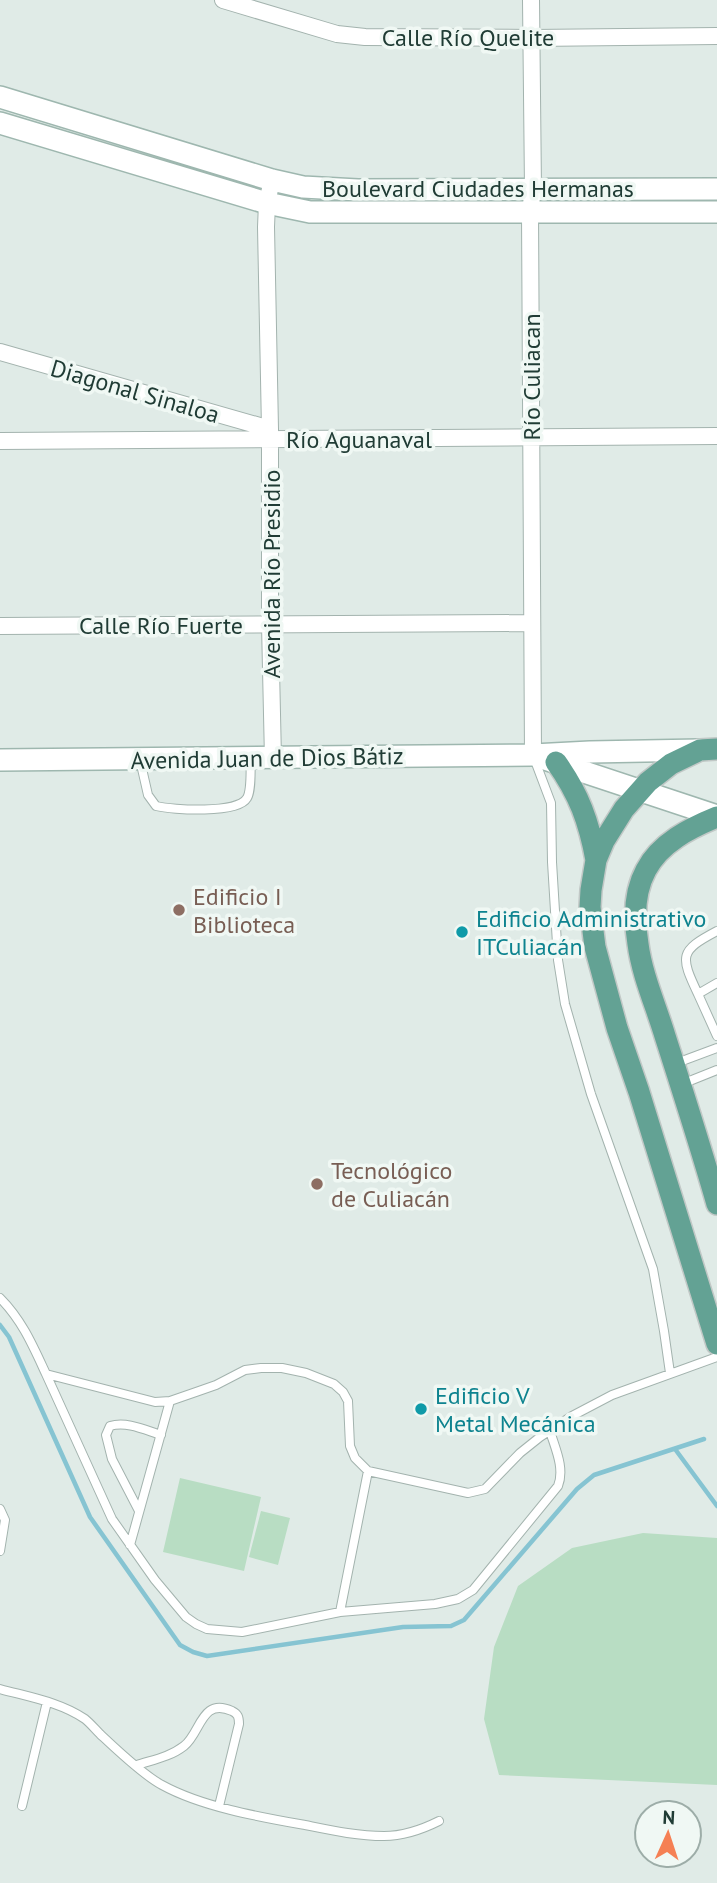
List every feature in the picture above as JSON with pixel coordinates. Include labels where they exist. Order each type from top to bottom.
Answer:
[{"type":"main road","name":"Boulevard Ciudades Hermanas","points":[[0,97],[272,180],[303,187],[358,190],[717,189]]},
{"type":"main road","name":"Boulevard Ciudades Hermanas","points":[[0,123],[267,203],[310,212],[717,212]]},
{"type":"main road","name":"Avenida Juan de Dios Bátiz","points":[[0,760],[533,755],[709,749]]},
{"type":"main road","points":[[709,749],[687,755],[663,769],[640,791],[612,828],[596,860],[590,907],[595,947],[617,1028],[717,1345]]},
{"type":"main road","name":"Avenida Juan de Dios Bátiz","points":[[533,755],[717,816]]},
{"type":"main road","points":[[556,762],[583,808],[596,860]]},
{"type":"main road","points":[[717,816],[668,844],[654,857],[645,872],[638,893],[636,913],[638,947],[717,1204]]},
{"type":"street","name":"Calle Río Quelite","points":[[223,0],[351,36],[717,36]]},
{"type":"street","name":"Río Culiacan","points":[[531,0],[533,755]]},
{"type":"street","name":"Avenida Río Presidio","points":[[272,180],[267,203],[273,759]]},
{"type":"street","name":"Diagonal Sinaloa","points":[[0,352],[270,434]]},
{"type":"street","name":"Río Aguanaval","points":[[0,441],[270,434],[717,436]]},
{"type":"street","name":"Calle Río Fuerte","points":[[0,626],[532,623]]},
{"type":"lane","points":[[533,755],[548,789],[551,803],[558,960],[565,1004],[591,1094],[653,1269],[670,1373]]},
{"type":"lane","points":[[140,760],[148,795],[156,806],[219,809],[236,807],[247,799],[251,759]]},
{"type":"lane","points":[[717,931],[692,946],[685,964],[717,1036]]},
{"type":"lane","points":[[698,994],[717,983]]},
{"type":"lane","points":[[674,1064],[717,1048]]},
{"type":"lane","points":[[682,1084],[717,1070]]},
{"type":"lane","points":[[0,1298],[25,1330],[112,1519],[155,1580],[186,1617],[207,1629],[242,1632],[340,1612],[435,1604],[458,1599],[473,1590],[558,1486],[560,1468],[550,1431]]},
{"type":"lane","points":[[46,1374],[155,1402],[170,1401],[253,1369],[282,1368],[317,1376],[334,1384],[348,1401],[350,1446],[355,1458],[369,1471],[468,1493],[485,1489],[520,1453],[572,1416],[612,1395],[717,1357]]},
{"type":"lane","points":[[130,1545],[170,1401]]},
{"type":"lane","points":[[139,1511],[112,1459],[106,1435],[110,1426],[117,1424],[161,1435]]},
{"type":"lane","points":[[340,1612],[369,1471]]},
{"type":"lane","points":[[0,1509],[5,1520],[0,1552]]},
{"type":"lane","points":[[0,1689],[67,1709],[86,1720],[159,1784],[192,1798],[270,1819],[361,1835],[404,1835],[439,1821]]},
{"type":"lane","points":[[22,1806],[47,1702]]},
{"type":"lane","points":[[136,1765],[166,1756],[186,1745],[209,1711],[216,1708],[236,1713],[239,1724],[219,1806]]},
{"type":"green space","points":[[180,1478],[261,1497],[244,1571],[163,1552]]},
{"type":"green space","points":[[261,1511],[290,1518],[278,1565],[249,1557]]},
{"type":"green space","points":[[643,1533],[717,1538],[717,1785],[499,1775],[484,1719],[494,1647],[518,1586],[572,1548]]},
{"type":"waterway","points":[[0,1325],[9,1337],[90,1517],[180,1645],[207,1656],[403,1627],[451,1626],[464,1620],[577,1489],[594,1475],[704,1439]]},
{"type":"waterway","points":[[675,1449],[717,1506]]},
{"type":"place","name":"Edificio I Biblioteca","points":[[179,910]]},
{"type":"place","name":"Edificio Administrativo ITCuliacán","points":[[462,932]]},
{"type":"place","name":"Tecnológico de Culiacán","points":[[317,1184]]},
{"type":"place","name":"Edificio V Metal Mecánica","points":[[421,1409]]}]
